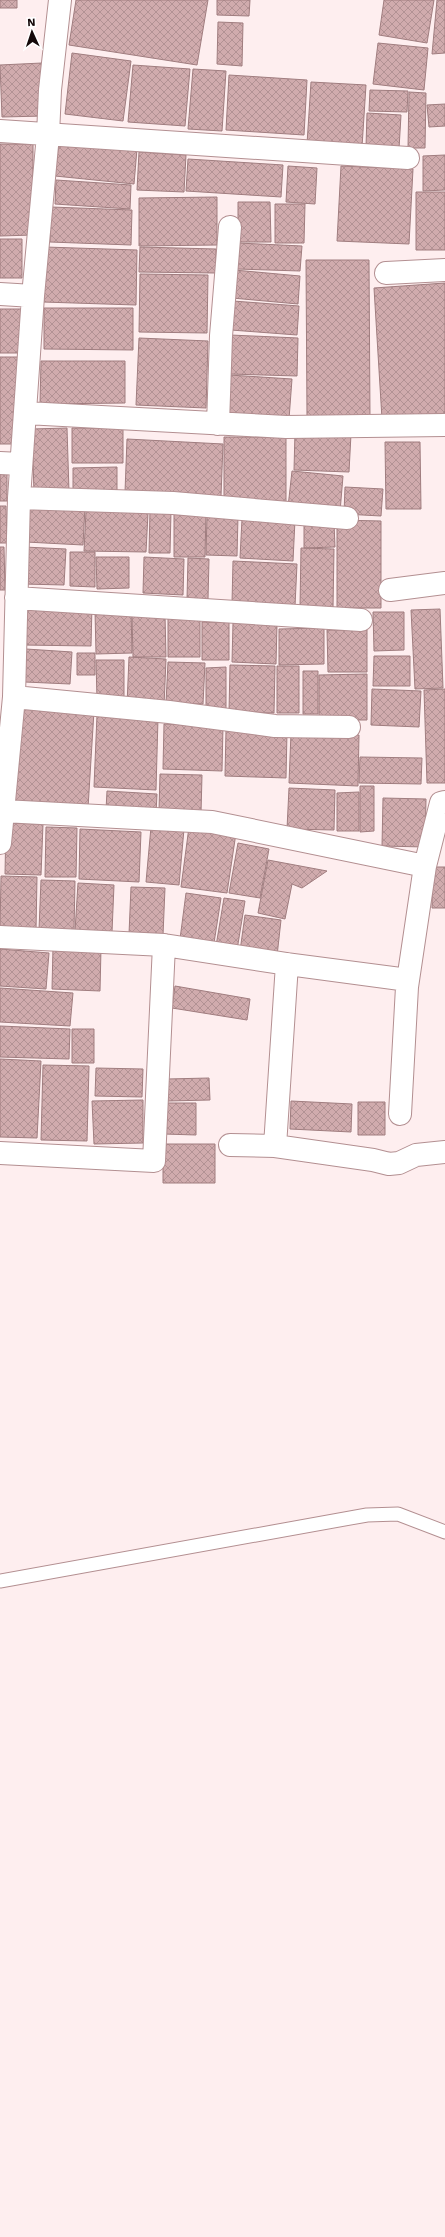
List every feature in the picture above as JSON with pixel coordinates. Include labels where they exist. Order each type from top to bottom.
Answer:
[{"type":"street","points":[[0,843],[14,697],[8,627],[16,598],[20,498],[11,463],[26,413],[33,296],[48,135],[50,90],[60,0]]},
{"type":"street","points":[[0,131],[408,158]]},
{"type":"street","points":[[218,424],[221,336],[230,227]]},
{"type":"street","points":[[386,273],[445,270]]},
{"type":"street","points":[[0,294],[33,296]]},
{"type":"street","points":[[26,413],[286,427],[445,425]]},
{"type":"street","points":[[20,498],[173,503],[346,518]]},
{"type":"street","points":[[390,590],[445,583]]},
{"type":"street","points":[[16,598],[361,620]]},
{"type":"street","points":[[14,697],[169,712],[275,726],[348,727]]},
{"type":"street","points":[[400,1114],[408,980],[425,866],[441,803],[445,802]]},
{"type":"street","points":[[3,811],[212,822],[425,866]]},
{"type":"street","points":[[0,937],[164,945],[287,964],[408,980]]},
{"type":"street","points":[[0,1153],[154,1161],[164,945]]},
{"type":"street","points":[[275,1146],[287,964]]},
{"type":"street","points":[[230,1145],[275,1146],[373,1160],[389,1164],[399,1163],[416,1155],[445,1152]]},
{"type":"lane","points":[[0,1581],[367,1515],[398,1514],[445,1532]]},
{"type":"building","points":[[0,0],[17,0],[17,8],[0,8]]},
{"type":"building","points":[[76,0],[208,0],[197,65],[69,45]]},
{"type":"building","points":[[217,0],[250,0],[249,16],[217,15]]},
{"type":"building","points":[[384,0],[434,0],[427,43],[379,35]]},
{"type":"building","points":[[437,0],[445,0],[445,53],[432,54]]},
{"type":"building","points":[[218,22],[243,23],[242,66],[217,64]]},
{"type":"building","points":[[378,43],[428,48],[424,90],[373,84]]},
{"type":"building","points":[[72,53],[131,61],[123,121],[65,114]]},
{"type":"building","points":[[42,63],[44,116],[2,117],[0,65]]},
{"type":"building","points":[[133,65],[190,69],[185,126],[128,122]]},
{"type":"building","points":[[193,69],[226,71],[222,131],[188,129]]},
{"type":"building","points":[[229,75],[307,80],[304,135],[226,130]]},
{"type":"building","points":[[311,82],[366,85],[362,147],[307,144]]},
{"type":"building","points":[[370,90],[408,91],[407,112],[369,111]]},
{"type":"building","points":[[409,92],[426,93],[425,148],[408,148]]},
{"type":"building","points":[[445,104],[445,126],[429,127],[427,105]]},
{"type":"building","points":[[367,113],[401,115],[399,149],[366,147]]},
{"type":"building","points":[[59,141],[137,149],[134,184],[55,176]]},
{"type":"building","points":[[0,144],[33,144],[33,235],[0,236]]},
{"type":"building","points":[[139,152],[186,155],[184,192],[137,190]]},
{"type":"building","points":[[445,155],[445,190],[423,191],[423,156]]},
{"type":"building","points":[[188,159],[283,165],[281,197],[186,191]]},
{"type":"building","points":[[288,166],[317,168],[315,204],[286,202]]},
{"type":"building","points":[[341,166],[413,169],[409,244],[337,241]]},
{"type":"building","points":[[56,180],[131,185],[130,209],[55,204]]},
{"type":"building","points":[[416,192],[445,192],[445,250],[416,250]]},
{"type":"building","points":[[217,197],[217,245],[139,246],[139,198]]},
{"type":"building","points":[[238,202],[270,202],[271,242],[238,242]]},
{"type":"building","points":[[275,204],[305,204],[304,243],[275,243]]},
{"type":"building","points":[[51,207],[132,210],[131,245],[50,242]]},
{"type":"building","points":[[0,239],[22,239],[22,278],[0,278]]},
{"type":"building","points":[[238,243],[302,246],[300,271],[237,269]]},
{"type":"building","points":[[45,247],[137,250],[136,305],[43,302]]},
{"type":"building","points":[[140,247],[216,249],[216,273],[139,272]]},
{"type":"building","points":[[306,260],[369,260],[370,418],[307,418]]},
{"type":"building","points":[[234,270],[300,276],[298,304],[232,298]]},
{"type":"building","points":[[140,274],[208,275],[207,333],[139,332]]},
{"type":"building","points":[[445,283],[445,418],[382,419],[374,288]]},
{"type":"building","points":[[233,301],[299,306],[297,335],[231,330]]},
{"type":"building","points":[[44,308],[133,308],[133,350],[44,349]]},
{"type":"building","points":[[0,309],[29,309],[29,353],[0,353]]},
{"type":"building","points":[[230,335],[298,338],[297,376],[229,374]]},
{"type":"building","points":[[139,338],[208,341],[206,408],[136,405]]},
{"type":"building","points":[[0,357],[22,357],[19,444],[0,444]]},
{"type":"building","points":[[41,361],[125,361],[125,403],[40,404]]},
{"type":"building","points":[[229,375],[292,379],[289,419],[226,416]]},
{"type":"building","points":[[67,428],[69,492],[34,493],[32,429]]},
{"type":"building","points":[[72,428],[123,428],[123,463],[72,463]]},
{"type":"building","points":[[295,432],[351,434],[349,472],[294,470]]},
{"type":"building","points":[[224,437],[286,437],[286,503],[224,503]]},
{"type":"building","points":[[127,439],[223,444],[221,496],[125,492]]},
{"type":"building","points":[[385,442],[420,442],[421,509],[386,509]]},
{"type":"building","points":[[117,467],[117,494],[73,494],[73,468]]},
{"type":"building","points":[[292,471],[343,476],[340,512],[288,507]]},
{"type":"building","points":[[0,473],[7,473],[7,501],[0,501]]},
{"type":"building","points":[[345,487],[383,489],[381,516],[344,514]]},
{"type":"building","points":[[28,504],[85,507],[83,545],[26,542]]},
{"type":"building","points":[[0,506],[6,506],[7,543],[0,543]]},
{"type":"building","points":[[150,510],[171,511],[170,553],[149,553]]},
{"type":"building","points":[[86,511],[148,513],[146,552],[84,551]]},
{"type":"building","points":[[174,511],[206,511],[205,557],[174,557]]},
{"type":"building","points":[[207,515],[238,516],[237,556],[206,555]]},
{"type":"building","points":[[242,519],[295,520],[293,561],[240,558]]},
{"type":"building","points":[[337,520],[381,521],[381,608],[337,608]]},
{"type":"building","points":[[334,523],[335,547],[304,548],[304,524]]},
{"type":"building","points":[[0,547],[4,547],[5,590],[0,590]]},
{"type":"building","points":[[24,547],[66,549],[64,585],[23,584]]},
{"type":"building","points":[[301,548],[334,549],[333,608],[300,607]]},
{"type":"building","points":[[70,552],[95,552],[95,587],[70,586]]},
{"type":"building","points":[[96,557],[129,557],[129,588],[97,589]]},
{"type":"building","points":[[144,557],[184,559],[183,595],[143,593]]},
{"type":"building","points":[[188,558],[209,559],[208,599],[187,599]]},
{"type":"building","points":[[233,561],[297,564],[295,606],[232,603]]},
{"type":"building","points":[[23,604],[92,605],[91,646],[22,645]]},
{"type":"building","points":[[440,609],[443,688],[415,689],[411,610]]},
{"type":"building","points":[[131,610],[132,653],[96,654],[95,611]]},
{"type":"building","points":[[373,612],[404,612],[404,650],[374,651]]},
{"type":"building","points":[[165,615],[166,657],[133,657],[132,616]]},
{"type":"building","points":[[168,616],[200,617],[200,657],[168,657]]},
{"type":"building","points":[[202,622],[229,622],[229,660],[202,660]]},
{"type":"building","points":[[233,623],[277,624],[276,664],[232,662]]},
{"type":"building","points":[[324,628],[324,664],[279,665],[279,629]]},
{"type":"building","points":[[327,630],[367,630],[367,672],[328,672]]},
{"type":"building","points":[[26,649],[72,652],[70,684],[25,682]]},
{"type":"building","points":[[77,653],[95,653],[95,675],[77,675]]},
{"type":"building","points":[[374,656],[410,656],[410,686],[373,686]]},
{"type":"building","points":[[129,657],[166,659],[164,706],[127,705]]},
{"type":"building","points":[[96,660],[124,660],[124,700],[97,700]]},
{"type":"building","points":[[168,662],[205,663],[203,704],[166,703]]},
{"type":"building","points":[[230,665],[275,666],[274,713],[229,712]]},
{"type":"building","points":[[277,666],[299,666],[299,713],[277,713]]},
{"type":"building","points":[[226,667],[226,709],[206,709],[206,668]]},
{"type":"building","points":[[303,671],[318,671],[318,714],[303,714]]},
{"type":"building","points":[[367,674],[367,720],[319,720],[319,675]]},
{"type":"building","points":[[372,689],[421,691],[419,727],[371,725]]},
{"type":"building","points":[[445,689],[445,783],[427,783],[424,690]]},
{"type":"building","points":[[18,707],[94,711],[88,808],[12,803]]},
{"type":"building","points":[[97,715],[158,718],[156,790],[94,787]]},
{"type":"building","points":[[164,724],[223,726],[222,771],[163,769]]},
{"type":"building","points":[[226,730],[287,732],[286,778],[225,776]]},
{"type":"building","points":[[291,733],[359,735],[358,786],[289,783]]},
{"type":"building","points":[[360,757],[422,758],[421,784],[359,783]]},
{"type":"building","points":[[160,774],[202,775],[201,813],[159,811]]},
{"type":"building","points":[[360,786],[374,786],[374,831],[360,832]]},
{"type":"building","points":[[289,788],[335,790],[334,830],[287,829]]},
{"type":"building","points":[[107,791],[157,794],[156,813],[106,810]]},
{"type":"building","points":[[359,792],[359,831],[337,831],[337,793]]},
{"type":"building","points":[[383,798],[426,799],[425,847],[382,846]]},
{"type":"building","points":[[6,823],[43,824],[41,875],[5,874]]},
{"type":"building","points":[[46,827],[77,828],[76,877],[45,877]]},
{"type":"building","points":[[151,827],[184,829],[179,885],[146,882]]},
{"type":"building","points":[[189,827],[236,833],[227,893],[181,887]]},
{"type":"building","points":[[80,829],[141,832],[139,882],[79,879]]},
{"type":"building","points":[[238,843],[269,849],[260,898],[229,893]]},
{"type":"building","points":[[268,860],[327,871],[302,888],[292,884],[285,919],[258,913]]},
{"type":"building","points":[[432,867],[445,867],[445,908],[432,908]]},
{"type":"building","points":[[1,876],[37,877],[36,930],[0,928]]},
{"type":"building","points":[[41,880],[75,881],[74,931],[39,930]]},
{"type":"building","points":[[78,883],[114,885],[112,932],[75,931]]},
{"type":"building","points":[[131,887],[165,888],[163,935],[129,934]]},
{"type":"building","points":[[186,893],[221,898],[214,943],[180,939]]},
{"type":"building","points":[[224,898],[245,901],[237,950],[216,946]]},
{"type":"building","points":[[245,915],[281,920],[277,956],[240,951]]},
{"type":"building","points":[[53,947],[101,948],[100,991],[52,989]]},
{"type":"building","points":[[0,949],[49,953],[46,989],[0,986]]},
{"type":"building","points":[[175,986],[250,999],[247,1020],[172,1008]]},
{"type":"building","points":[[0,988],[73,993],[70,1026],[0,1022]]},
{"type":"building","points":[[0,1026],[70,1029],[69,1059],[0,1057]]},
{"type":"building","points":[[72,1029],[94,1029],[94,1063],[72,1063]]},
{"type":"building","points":[[0,1059],[41,1061],[37,1138],[0,1137]]},
{"type":"building","points":[[43,1065],[89,1066],[87,1141],[41,1140]]},
{"type":"building","points":[[96,1068],[143,1069],[142,1097],[95,1096]]},
{"type":"building","points":[[209,1078],[210,1100],[168,1101],[167,1079]]},
{"type":"building","points":[[143,1100],[143,1143],[94,1144],[92,1101]]},
{"type":"building","points":[[291,1101],[352,1104],[351,1132],[290,1129]]},
{"type":"building","points":[[358,1102],[385,1102],[385,1135],[358,1135]]},
{"type":"building","points":[[165,1103],[196,1103],[196,1135],[164,1134]]},
{"type":"building","points":[[163,1144],[215,1144],[215,1183],[163,1183]]}]
